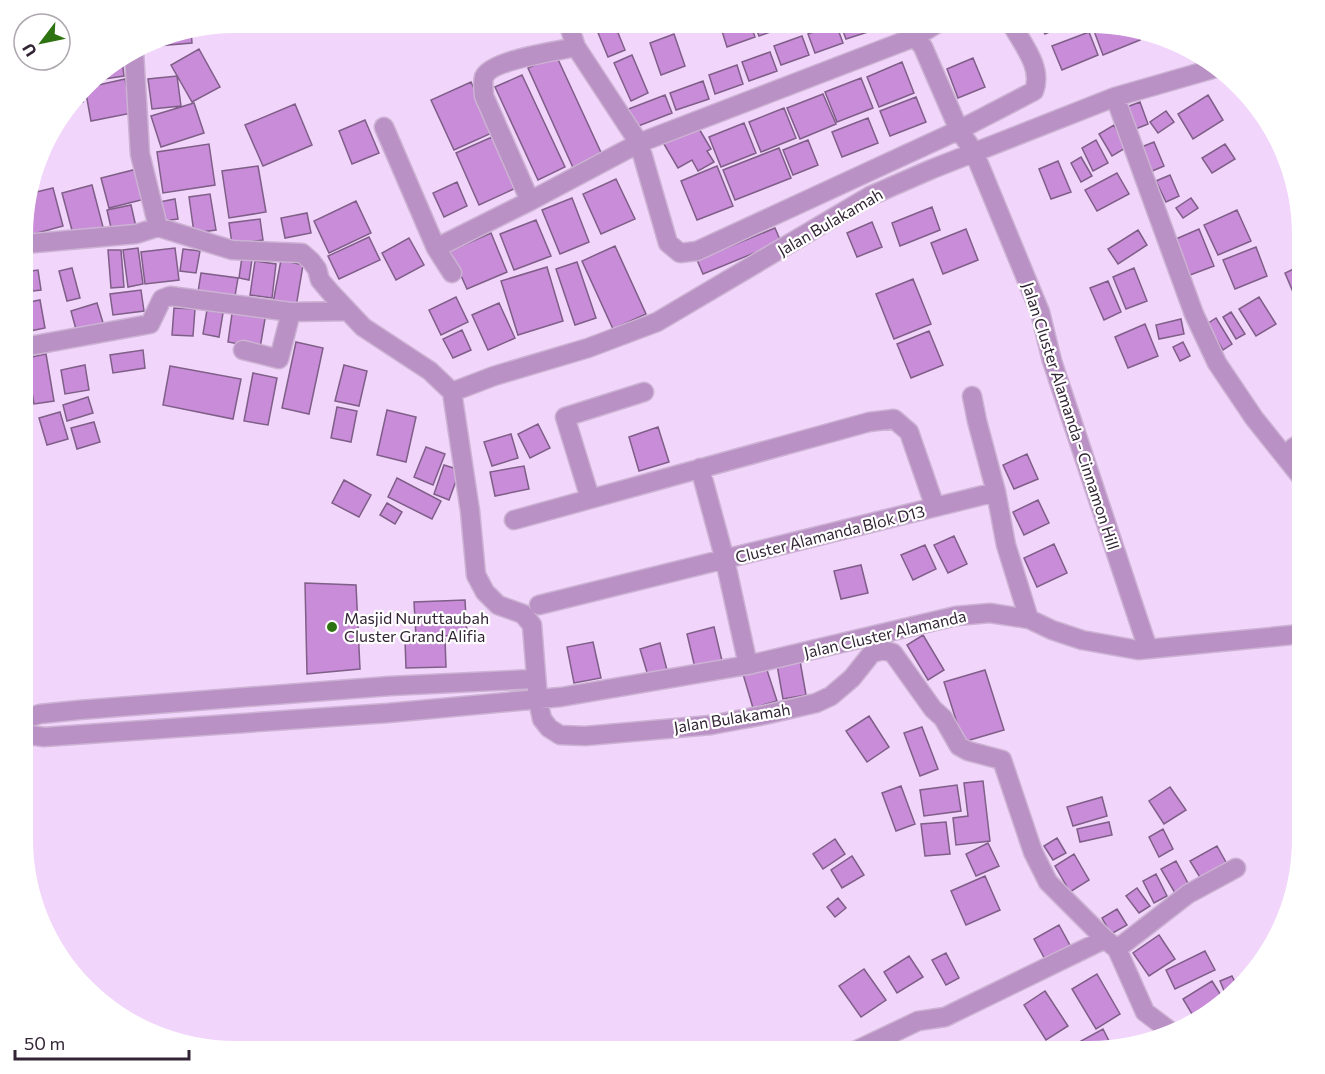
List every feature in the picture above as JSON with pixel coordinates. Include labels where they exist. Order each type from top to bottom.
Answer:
[{"type":"street","points":[[571,33],[576,47],[639,143],[668,243],[680,254],[697,251],[959,130],[1034,92],[1037,83],[1034,63],[1017,33]]},
{"type":"street","points":[[436,248],[639,143],[915,38],[923,33]]},
{"type":"street","name":"Jalan Cluster Alamanda - Cinnamon Hill","points":[[915,38],[923,47],[959,130],[974,152],[1040,312],[1052,362],[1148,649]]},
{"type":"street","points":[[530,201],[484,96],[483,79],[488,70],[502,64],[576,47]]},
{"type":"street","points":[[135,59],[140,154],[158,227]]},
{"type":"street","name":"Jalan Bulakamah","points":[[1111,944],[1048,882],[1032,852],[1002,760],[968,751],[959,746],[943,718],[933,709],[893,653],[883,650],[872,653],[852,678],[831,696],[816,703],[764,715],[711,725],[585,736],[560,735],[549,728],[542,718],[538,700],[531,625],[523,614],[498,605],[485,592],[476,575],[470,511],[452,392],[494,376],[588,348],[657,322],[870,196],[974,152],[1115,97],[1207,71]]},
{"type":"street","points":[[1115,97],[1194,314],[1218,363],[1254,418],[1292,466]]},
{"type":"street","points":[[384,127],[436,248],[452,273]]},
{"type":"street","points":[[33,243],[135,234],[158,227],[232,250],[302,253],[317,269],[320,280],[363,327],[430,371],[452,392]]},
{"type":"street","points":[[33,345],[150,324],[162,298],[170,296],[291,312],[348,311]]},
{"type":"street","points":[[243,350],[279,359],[291,312]]},
{"type":"street","points":[[590,498],[565,417],[644,392]]},
{"type":"street","points":[[972,396],[996,492],[1006,545],[1029,620]]},
{"type":"street","name":"Cluster Alamanda Blok D13","points":[[700,468],[869,422],[894,419],[909,432],[935,507]]},
{"type":"street","points":[[514,520],[700,468],[725,560],[748,665]]},
{"type":"street","name":"Cluster Alamanda Blok D13","points":[[539,605],[996,492]]},
{"type":"street","name":"Jalan Cluster Alamanda","points":[[33,735],[44,737],[388,713],[538,700],[748,665],[956,616],[990,613],[1029,620],[1082,640],[1116,647],[1148,649],[1292,635]]},
{"type":"street","points":[[33,716],[90,709],[390,686],[536,680]]},
{"type":"street","points":[[876,1041],[918,1021],[945,1017],[1111,944],[1188,894],[1236,868]]},
{"type":"street","points":[[1111,944],[1146,1012],[1165,1027]]},
{"type":"building","points":[[598,33],[618,33],[625,50],[608,57]]},
{"type":"building","points":[[723,33],[754,33],[755,37],[727,47]]},
{"type":"building","points":[[839,33],[843,43],[815,53],[808,34]]},
{"type":"building","points":[[844,33],[865,33],[846,39]]},
{"type":"building","points":[[1089,33],[1098,55],[1062,70],[1052,46]]},
{"type":"building","points":[[1095,33],[1140,40],[1140,40],[1103,55]]},
{"type":"building","points":[[674,34],[685,66],[661,75],[650,43]]},
{"type":"building","points":[[802,36],[809,55],[781,65],[774,46]]},
{"type":"building","points":[[192,38],[192,43],[166,45]]},
{"type":"building","points":[[199,49],[220,87],[192,102],[171,65]]},
{"type":"building","points":[[770,52],[777,71],[749,81],[742,62]]},
{"type":"building","points":[[556,55],[604,159],[575,172],[528,68]]},
{"type":"building","points":[[632,55],[648,93],[631,101],[614,63]]},
{"type":"building","points":[[973,58],[985,87],[958,98],[947,69]]},
{"type":"building","points":[[902,62],[914,93],[879,107],[867,77]]},
{"type":"building","points":[[737,65],[743,84],[715,94],[709,75]]},
{"type":"building","points":[[123,68],[124,76],[108,78]]},
{"type":"building","points":[[522,75],[565,167],[538,180],[495,87]]},
{"type":"building","points":[[177,76],[181,106],[152,109],[148,79]]},
{"type":"building","points":[[861,78],[873,108],[837,122],[825,92]]},
{"type":"building","points":[[125,79],[132,113],[91,121],[87,98],[100,85]]},
{"type":"building","points":[[703,81],[709,99],[676,110],[670,93]]},
{"type":"building","points":[[471,82],[494,132],[454,150],[431,100]]},
{"type":"building","points":[[823,94],[836,124],[800,139],[787,108]]},
{"type":"building","points":[[665,95],[672,113],[633,128],[626,110]]},
{"type":"building","points":[[1208,95],[1223,120],[1193,139],[1178,114]]},
{"type":"building","points":[[916,97],[926,122],[890,136],[880,111]]},
{"type":"building","points":[[1140,102],[1148,124],[1133,130],[1124,108]]},
{"type":"building","points":[[194,103],[204,133],[161,147],[151,116]]},
{"type":"building","points":[[295,104],[312,145],[263,166],[245,125]]},
{"type":"building","points":[[784,108],[796,138],[761,152],[749,122]]},
{"type":"building","points":[[1166,111],[1174,122],[1158,133],[1150,122]]},
{"type":"building","points":[[868,118],[878,143],[842,157],[832,132]]},
{"type":"building","points":[[365,120],[379,153],[352,164],[339,131]]},
{"type":"building","points":[[695,122],[711,149],[707,151],[714,162],[698,171],[692,160],[678,168],[661,139]]},
{"type":"building","points":[[744,123],[756,153],[721,167],[709,137]]},
{"type":"building","points":[[1114,125],[1127,147],[1112,156],[1099,134]]},
{"type":"building","points":[[492,137],[516,188],[479,205],[456,153]]},
{"type":"building","points":[[808,140],[818,165],[793,175],[783,150]]},
{"type":"building","points":[[1096,140],[1108,163],[1093,171],[1082,148]]},
{"type":"building","points":[[1154,142],[1164,166],[1150,172],[1139,148]]},
{"type":"building","points":[[209,144],[215,185],[163,193],[157,152]]},
{"type":"building","points":[[1225,144],[1235,159],[1212,173],[1202,158]]},
{"type":"building","points":[[779,148],[791,178],[735,200],[723,170]]},
{"type":"building","points":[[1081,157],[1092,176],[1081,182],[1071,163]]},
{"type":"building","points":[[1058,161],[1071,192],[1051,199],[1039,169]]},
{"type":"building","points":[[258,166],[266,212],[229,218],[222,171]]},
{"type":"building","points":[[717,166],[733,206],[697,220],[681,181]]},
{"type":"building","points":[[137,169],[145,199],[109,208],[101,178]]},
{"type":"building","points":[[1117,173],[1129,194],[1097,211],[1085,190]]},
{"type":"building","points":[[1170,175],[1179,196],[1166,202],[1156,181]]},
{"type":"building","points":[[616,179],[635,219],[601,234],[583,194]]},
{"type":"building","points":[[457,182],[467,206],[444,217],[433,193]]},
{"type":"building","points":[[92,185],[103,227],[73,234],[62,193]]},
{"type":"building","points":[[53,188],[63,226],[33,234],[35,208],[38,192]]},
{"type":"building","points":[[210,194],[216,230],[194,233],[189,197]]},
{"type":"building","points":[[572,198],[589,242],[560,254],[542,210]]},
{"type":"building","points":[[1191,198],[1198,208],[1183,218],[1176,208]]},
{"type":"building","points":[[175,199],[178,219],[162,221],[159,202]]},
{"type":"building","points":[[356,201],[371,233],[329,253],[314,221]]},
{"type":"building","points":[[131,205],[136,227],[112,232],[107,210]]},
{"type":"building","points":[[932,207],[940,230],[900,246],[892,223]]},
{"type":"building","points":[[1237,210],[1251,241],[1218,255],[1204,225]]},
{"type":"building","points":[[307,213],[311,233],[285,238],[281,218]]},
{"type":"building","points":[[260,219],[263,240],[232,244],[229,223]]},
{"type":"building","points":[[536,220],[551,256],[514,270],[500,234]]},
{"type":"building","points":[[872,222],[882,247],[857,257],[847,233]]},
{"type":"building","points":[[775,228],[781,242],[703,274],[697,260]]},
{"type":"building","points":[[966,229],[978,260],[943,274],[931,243]]},
{"type":"building","points":[[1199,229],[1214,266],[1190,275],[1176,239]]},
{"type":"building","points":[[1138,230],[1147,245],[1118,264],[1108,249]]},
{"type":"building","points":[[491,233],[507,272],[467,289],[450,251]]},
{"type":"building","points":[[369,237],[380,260],[339,279],[328,256]]},
{"type":"building","points":[[409,238],[424,265],[396,280],[382,253]]},
{"type":"building","points":[[615,246],[646,314],[613,329],[582,261]]},
{"type":"building","points":[[1256,247],[1267,276],[1235,289],[1223,260]]},
{"type":"building","points":[[138,248],[143,284],[128,287],[123,250]]},
{"type":"building","points":[[175,248],[179,280],[145,284],[141,252]]},
{"type":"building","points":[[183,249],[200,251],[196,273],[180,271]]},
{"type":"building","points":[[108,250],[121,250],[124,287],[111,288]]},
{"type":"building","points":[[242,257],[252,259],[249,280],[239,278]]},
{"type":"building","points":[[281,260],[303,265],[296,307],[273,303]]},
{"type":"building","points":[[255,261],[276,264],[272,298],[250,295]]},
{"type":"building","points":[[577,262],[596,318],[575,325],[556,269]]},
{"type":"building","points":[[547,267],[563,321],[518,335],[501,281]]},
{"type":"building","points":[[72,268],[80,298],[67,301],[59,271]]},
{"type":"building","points":[[1134,268],[1147,301],[1126,309],[1113,277]]},
{"type":"building","points":[[38,270],[41,290],[33,291],[33,271]]},
{"type":"building","points":[[1292,270],[1292,290],[1285,273]]},
{"type":"building","points":[[201,273],[238,278],[235,296],[198,292]]},
{"type":"building","points":[[913,279],[931,324],[894,339],[876,294]]},
{"type":"building","points":[[1108,281],[1121,312],[1104,320],[1090,288]]},
{"type":"building","points":[[141,290],[144,311],[113,315],[110,294]]},
{"type":"building","points":[[456,297],[468,322],[441,335],[429,310]]},
{"type":"building","points":[[1259,297],[1276,324],[1256,336],[1239,309]]},
{"type":"building","points":[[40,300],[45,328],[33,330],[33,301]]},
{"type":"building","points":[[97,303],[104,326],[77,333],[71,311]]},
{"type":"building","points":[[499,303],[515,338],[488,350],[472,315]]},
{"type":"building","points":[[233,307],[266,313],[260,348],[228,342]]},
{"type":"building","points":[[174,308],[195,309],[193,336],[172,335]]},
{"type":"building","points":[[207,310],[223,313],[219,337],[203,334]]},
{"type":"building","points":[[1231,312],[1245,334],[1236,339],[1223,317]]},
{"type":"building","points":[[1216,318],[1232,344],[1223,350],[1207,324]]},
{"type":"building","points":[[1181,319],[1184,334],[1159,339],[1156,325]]},
{"type":"building","points":[[1145,324],[1158,356],[1128,368],[1115,337]]},
{"type":"building","points":[[462,330],[471,350],[453,358],[443,339]]},
{"type":"building","points":[[929,331],[943,365],[911,378],[897,344]]},
{"type":"building","points":[[296,342],[323,348],[309,414],[282,408]]},
{"type":"building","points":[[1183,342],[1190,356],[1180,361],[1173,347]]},
{"type":"building","points":[[143,350],[145,368],[113,373],[110,355]]},
{"type":"building","points":[[46,354],[54,401],[34,404],[33,357]]},
{"type":"building","points":[[85,365],[89,390],[65,394],[61,370]]},
{"type":"building","points":[[344,365],[367,371],[359,406],[335,401]]},
{"type":"building","points":[[170,366],[241,379],[233,419],[163,405]]},
{"type":"building","points":[[253,373],[277,378],[268,425],[244,421]]},
{"type":"building","points":[[88,397],[93,413],[67,421],[63,405]]},
{"type":"building","points":[[337,407],[357,411],[351,442],[331,438]]},
{"type":"building","points":[[387,410],[416,417],[406,462],[377,455]]},
{"type":"building","points":[[60,412],[68,439],[47,445],[39,418]]},
{"type":"building","points":[[94,422],[100,442],[77,449],[71,428]]},
{"type":"building","points":[[538,424],[550,448],[530,458],[518,434]]},
{"type":"building","points":[[658,427],[669,462],[639,471],[629,437]]},
{"type":"building","points":[[511,434],[518,458],[492,466],[484,442]]},
{"type":"building","points":[[426,447],[445,454],[433,485],[414,477]]},
{"type":"building","points":[[1027,454],[1038,479],[1014,489],[1003,465]]},
{"type":"building","points":[[444,465],[460,470],[449,500],[434,494]]},
{"type":"building","points":[[524,466],[529,489],[495,496],[490,472]]},
{"type":"building","points":[[397,478],[441,501],[432,519],[388,497]]},
{"type":"building","points":[[344,480],[371,495],[359,517],[332,503]]},
{"type":"building","points":[[1038,500],[1049,523],[1024,535],[1013,512]]},
{"type":"building","points":[[387,503],[402,512],[395,524],[380,515]]},
{"type":"building","points":[[954,536],[967,564],[948,573],[934,545]]},
{"type":"building","points":[[1054,544],[1067,573],[1037,587],[1024,558]]},
{"type":"building","points":[[925,545],[936,569],[913,580],[901,555]]},
{"type":"building","points":[[861,565],[868,593],[841,599],[834,571]]},
{"type":"building","name":"Masjid Nuruttaubah Cluster Grand Alifia","points":[[305,583],[356,585],[360,669],[307,674]]},
{"type":"building","points":[[465,600],[467,635],[416,637],[414,602]]},
{"type":"building","points":[[714,627],[723,665],[696,672],[687,634]]},
{"type":"building","points":[[923,635],[944,670],[928,680],[907,645]]},
{"type":"building","points":[[445,639],[446,667],[406,668],[405,640]]},
{"type":"building","points":[[593,642],[601,678],[574,683],[567,647]]},
{"type":"building","points":[[660,643],[668,674],[649,679],[640,649]]},
{"type":"building","points":[[800,661],[806,695],[783,699],[777,665]]},
{"type":"building","points":[[766,667],[777,701],[753,708],[743,674]]},
{"type":"building","points":[[985,670],[1004,730],[963,742],[944,682]]},
{"type":"building","points":[[869,716],[889,747],[867,762],[846,731]]},
{"type":"building","points":[[922,727],[938,769],[920,776],[904,733]]},
{"type":"building","points":[[983,781],[990,841],[956,845],[953,818],[968,816],[964,783]]},
{"type":"building","points":[[957,785],[961,811],[924,816],[920,790]]},
{"type":"building","points":[[901,786],[915,824],[896,831],[882,793]]},
{"type":"building","points":[[1170,787],[1186,810],[1164,824],[1149,801]]},
{"type":"building","points":[[1102,797],[1107,816],[1073,826],[1067,807]]},
{"type":"building","points":[[946,822],[950,854],[925,856],[921,824]]},
{"type":"building","points":[[1109,822],[1112,835],[1080,842],[1077,829]]},
{"type":"building","points":[[1163,829],[1173,849],[1159,857],[1149,837]]},
{"type":"building","points":[[1057,838],[1066,853],[1053,860],[1044,846]]},
{"type":"building","points":[[835,839],[845,854],[823,869],[813,854]]},
{"type":"building","points":[[988,843],[999,866],[976,876],[966,854]]},
{"type":"building","points":[[1217,846],[1227,864],[1201,879],[1190,861]]},
{"type":"building","points":[[1074,854],[1089,880],[1070,892],[1055,866]]},
{"type":"building","points":[[852,856],[864,875],[842,888],[831,870]]},
{"type":"building","points":[[1176,861],[1189,885],[1175,893],[1161,869]]},
{"type":"building","points":[[1156,874],[1167,896],[1154,903],[1143,881]]},
{"type":"building","points":[[985,876],[1000,910],[966,925],[951,891]]},
{"type":"building","points":[[1137,888],[1150,906],[1139,913],[1126,896]]},
{"type":"building","points":[[838,898],[846,908],[835,917],[827,907]]},
{"type":"building","points":[[1117,909],[1127,925],[1111,934],[1102,918]]},
{"type":"building","points":[[1059,925],[1072,949],[1047,963],[1034,939]]},
{"type":"building","points":[[1159,935],[1175,959],[1149,976],[1133,953]]},
{"type":"building","points":[[1205,951],[1215,970],[1175,989],[1166,970]]},
{"type":"building","points":[[946,953],[959,978],[946,985],[932,960]]},
{"type":"building","points":[[909,956],[923,977],[897,993],[884,972]]},
{"type":"building","points":[[864,969],[886,1000],[861,1017],[839,986]]},
{"type":"building","points":[[1097,974],[1120,1014],[1096,1029],[1072,989]]},
{"type":"building","points":[[1232,976],[1234,981],[1224,990],[1220,981]]},
{"type":"building","points":[[1212,981],[1220,993],[1192,1014],[1183,999]]},
{"type":"building","points":[[1045,991],[1068,1026],[1046,1040],[1024,1005]]},
{"type":"building","points":[[1103,1029],[1109,1040],[1104,1041],[1081,1041]]},
{"type":"place","name":"Masjid Nuruttaubah Cluster Grand Alifia","points":[[332,627]]}]
